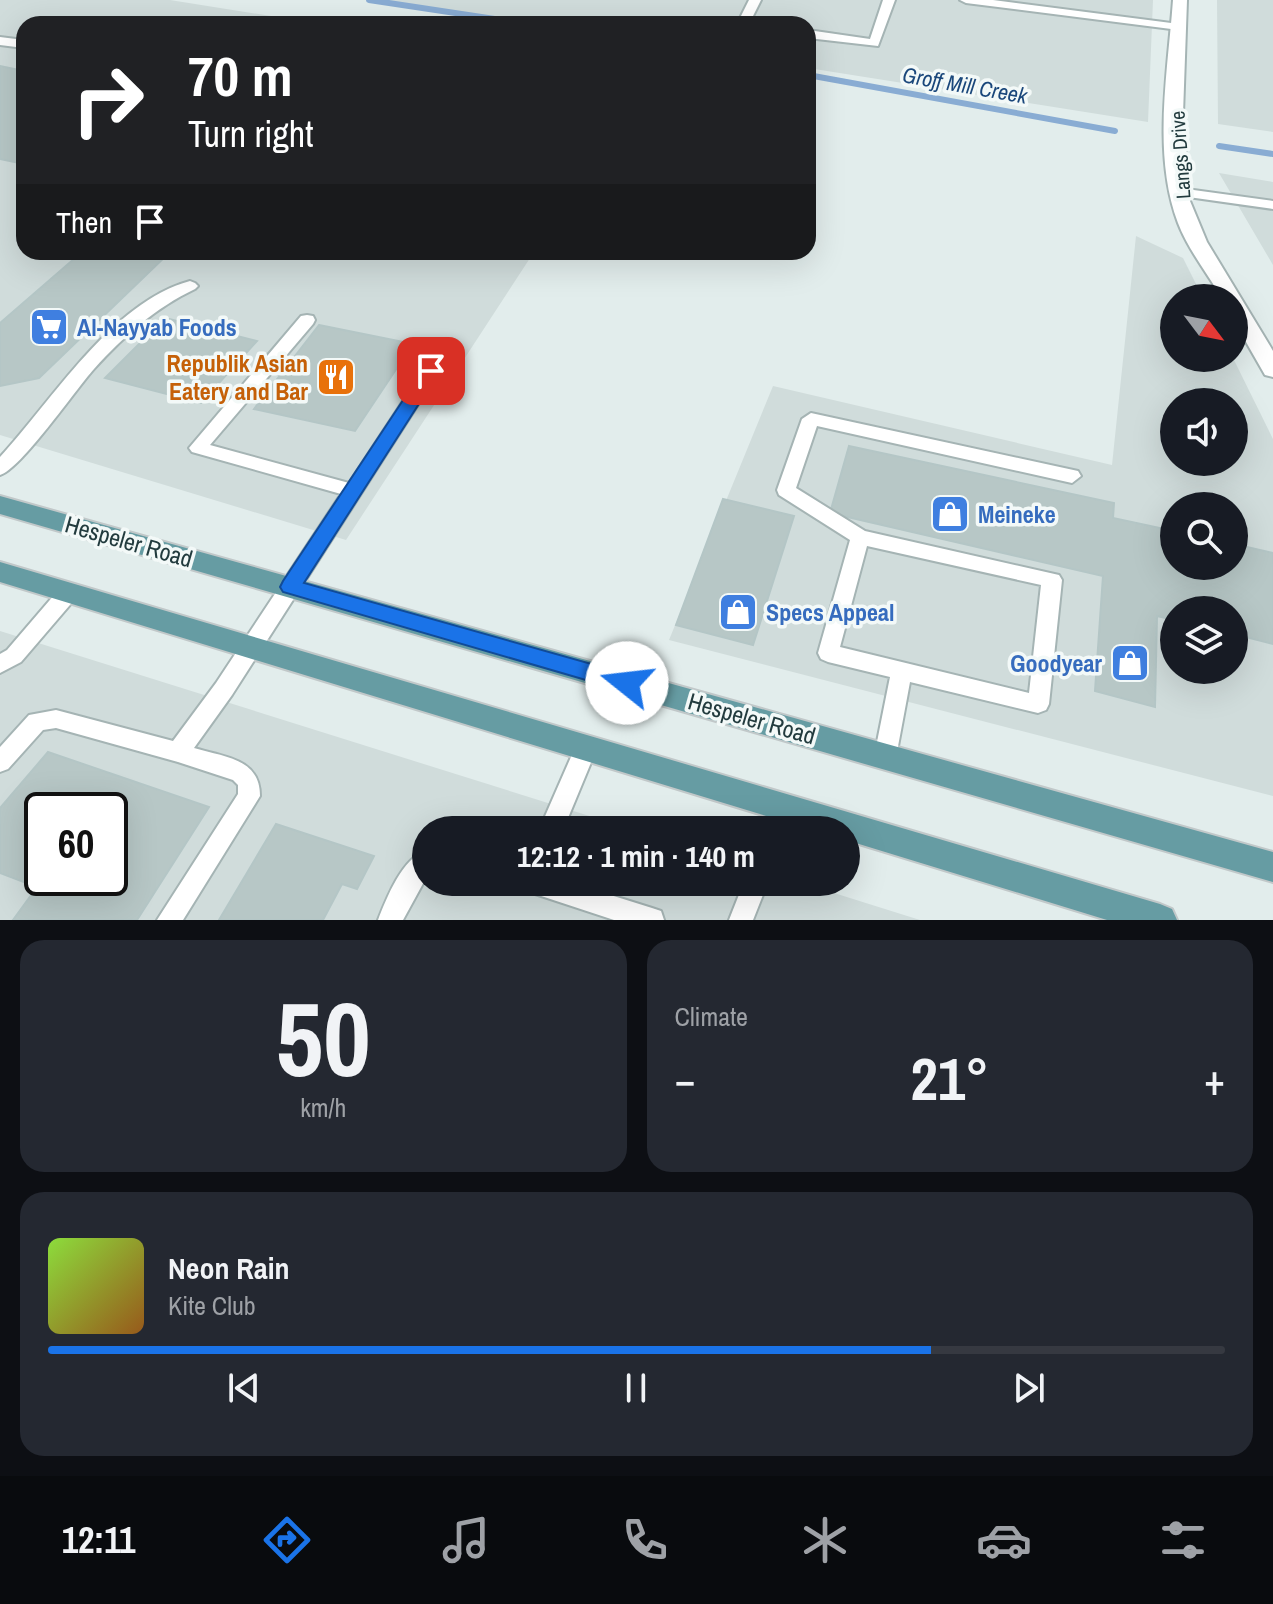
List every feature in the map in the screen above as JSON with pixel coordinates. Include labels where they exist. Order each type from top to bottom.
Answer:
[{"type":"main road","name":"Hespeler Road","points":[[0,505],[1273,867]]},
{"type":"main road","points":[[0,572],[586,748],[772,816]]},
{"type":"main road","points":[[860,840],[1160,920]]},
{"type":"street","name":"Langs Drive","points":[[1180,0],[1174,130],[1179,192],[1187,222],[1224,284]]},
{"type":"street","name":"Langs Drive","points":[[1248,326],[1273,370]]},
{"type":"lane","points":[[816,35],[874,43],[889,0]]},
{"type":"lane","points":[[966,0],[1179,27]]},
{"type":"lane","points":[[1179,192],[1273,205]]},
{"type":"lane","points":[[0,469],[27,442],[70,385],[153,303],[171,292],[190,286]]},
{"type":"lane","points":[[307,320],[198,448],[353,491]]},
{"type":"lane","points":[[178,752],[251,647],[447,347]]},
{"type":"lane","points":[[860,537],[828,653],[1038,704],[1052,580],[860,537],[786,490],[811,419],[1072,476]]},
{"type":"lane","points":[[0,664],[14,656],[68,593]]},
{"type":"lane","points":[[885,757],[902,671]]},
{"type":"lane","points":[[0,762],[37,722],[56,719],[178,752],[241,773],[249,782],[249,796],[169,920]]},
{"type":"lane","points":[[557,816],[586,748]]},
{"type":"lane","points":[[390,920],[412,878]]},
{"type":"lane","points":[[576,896],[652,920]]},
{"type":"lane","points":[[741,920],[750,896]]},
{"type":"shaded area","points":[[0,0],[170,0],[271,16],[16,16],[16,260],[529,260],[346,540],[0,435]]},
{"type":"shaded area","points":[[382,0],[1153,0],[1148,122],[816,69],[816,16],[483,16]]},
{"type":"shaded area","points":[[1217,0],[1273,0],[1273,132],[1218,124]]},
{"type":"shaded area","points":[[1219,173],[1273,182],[1273,265]]},
{"type":"shaded area","points":[[1136,236],[1183,258],[1196,284],[1160,284],[1160,372],[1240,372],[1248,388],[1160,388],[1160,476],[1248,476],[1248,388],[1273,439],[1273,796],[669,640],[773,386],[1112,465]]},
{"type":"shaded area","points":[[0,631],[589,816],[412,816],[412,896],[844,896],[920,920],[0,920]]},
{"type":"building","points":[[0,66],[16,69],[16,162],[0,159]]},
{"type":"building","points":[[73,260],[162,260],[39,378],[0,386],[0,323]]},
{"type":"building","points":[[165,318],[257,341],[201,403],[105,378]]},
{"type":"building","name":"Republik Asian Eatery and Bar","points":[[319,325],[413,344],[355,431],[254,409]]},
{"type":"building","points":[[849,446],[1114,503],[1113,518],[1160,528],[1160,580],[1248,580],[1248,547],[1273,553],[1273,644],[1248,638],[1248,596],[1160,596],[1155,707],[1095,691],[1103,576],[830,513]]},
{"type":"building","points":[[723,499],[794,516],[753,645],[676,625]]},
{"type":"building","points":[[48,752],[209,807],[137,920],[13,920],[30,896],[128,896],[128,792],[24,792],[24,882],[0,873],[0,808]]},
{"type":"building","points":[[276,824],[374,856],[357,889],[342,884],[323,920],[219,920]]},
{"type":"waterway","name":"Groff Mill Creek","points":[[369,0],[475,16]]},
{"type":"waterway","name":"Groff Mill Creek","points":[[816,76],[1115,131]]},
{"type":"waterway","name":"Groff Mill Creek","points":[[1219,146],[1273,154]]},
{"type":"place","name":"Al-Nayyab Foods","points":[[49,327]]},
{"type":"place","name":"Republik Asian Eatery and Bar","points":[[336,377]]},
{"type":"place","name":"Meineke","points":[[950,514]]},
{"type":"place","name":"Specs Appeal","points":[[738,612]]},
{"type":"place","name":"Goodyear","points":[[1130,663]]},
{"type":"route","points":[[431,371],[290,587],[627,683]]}]
